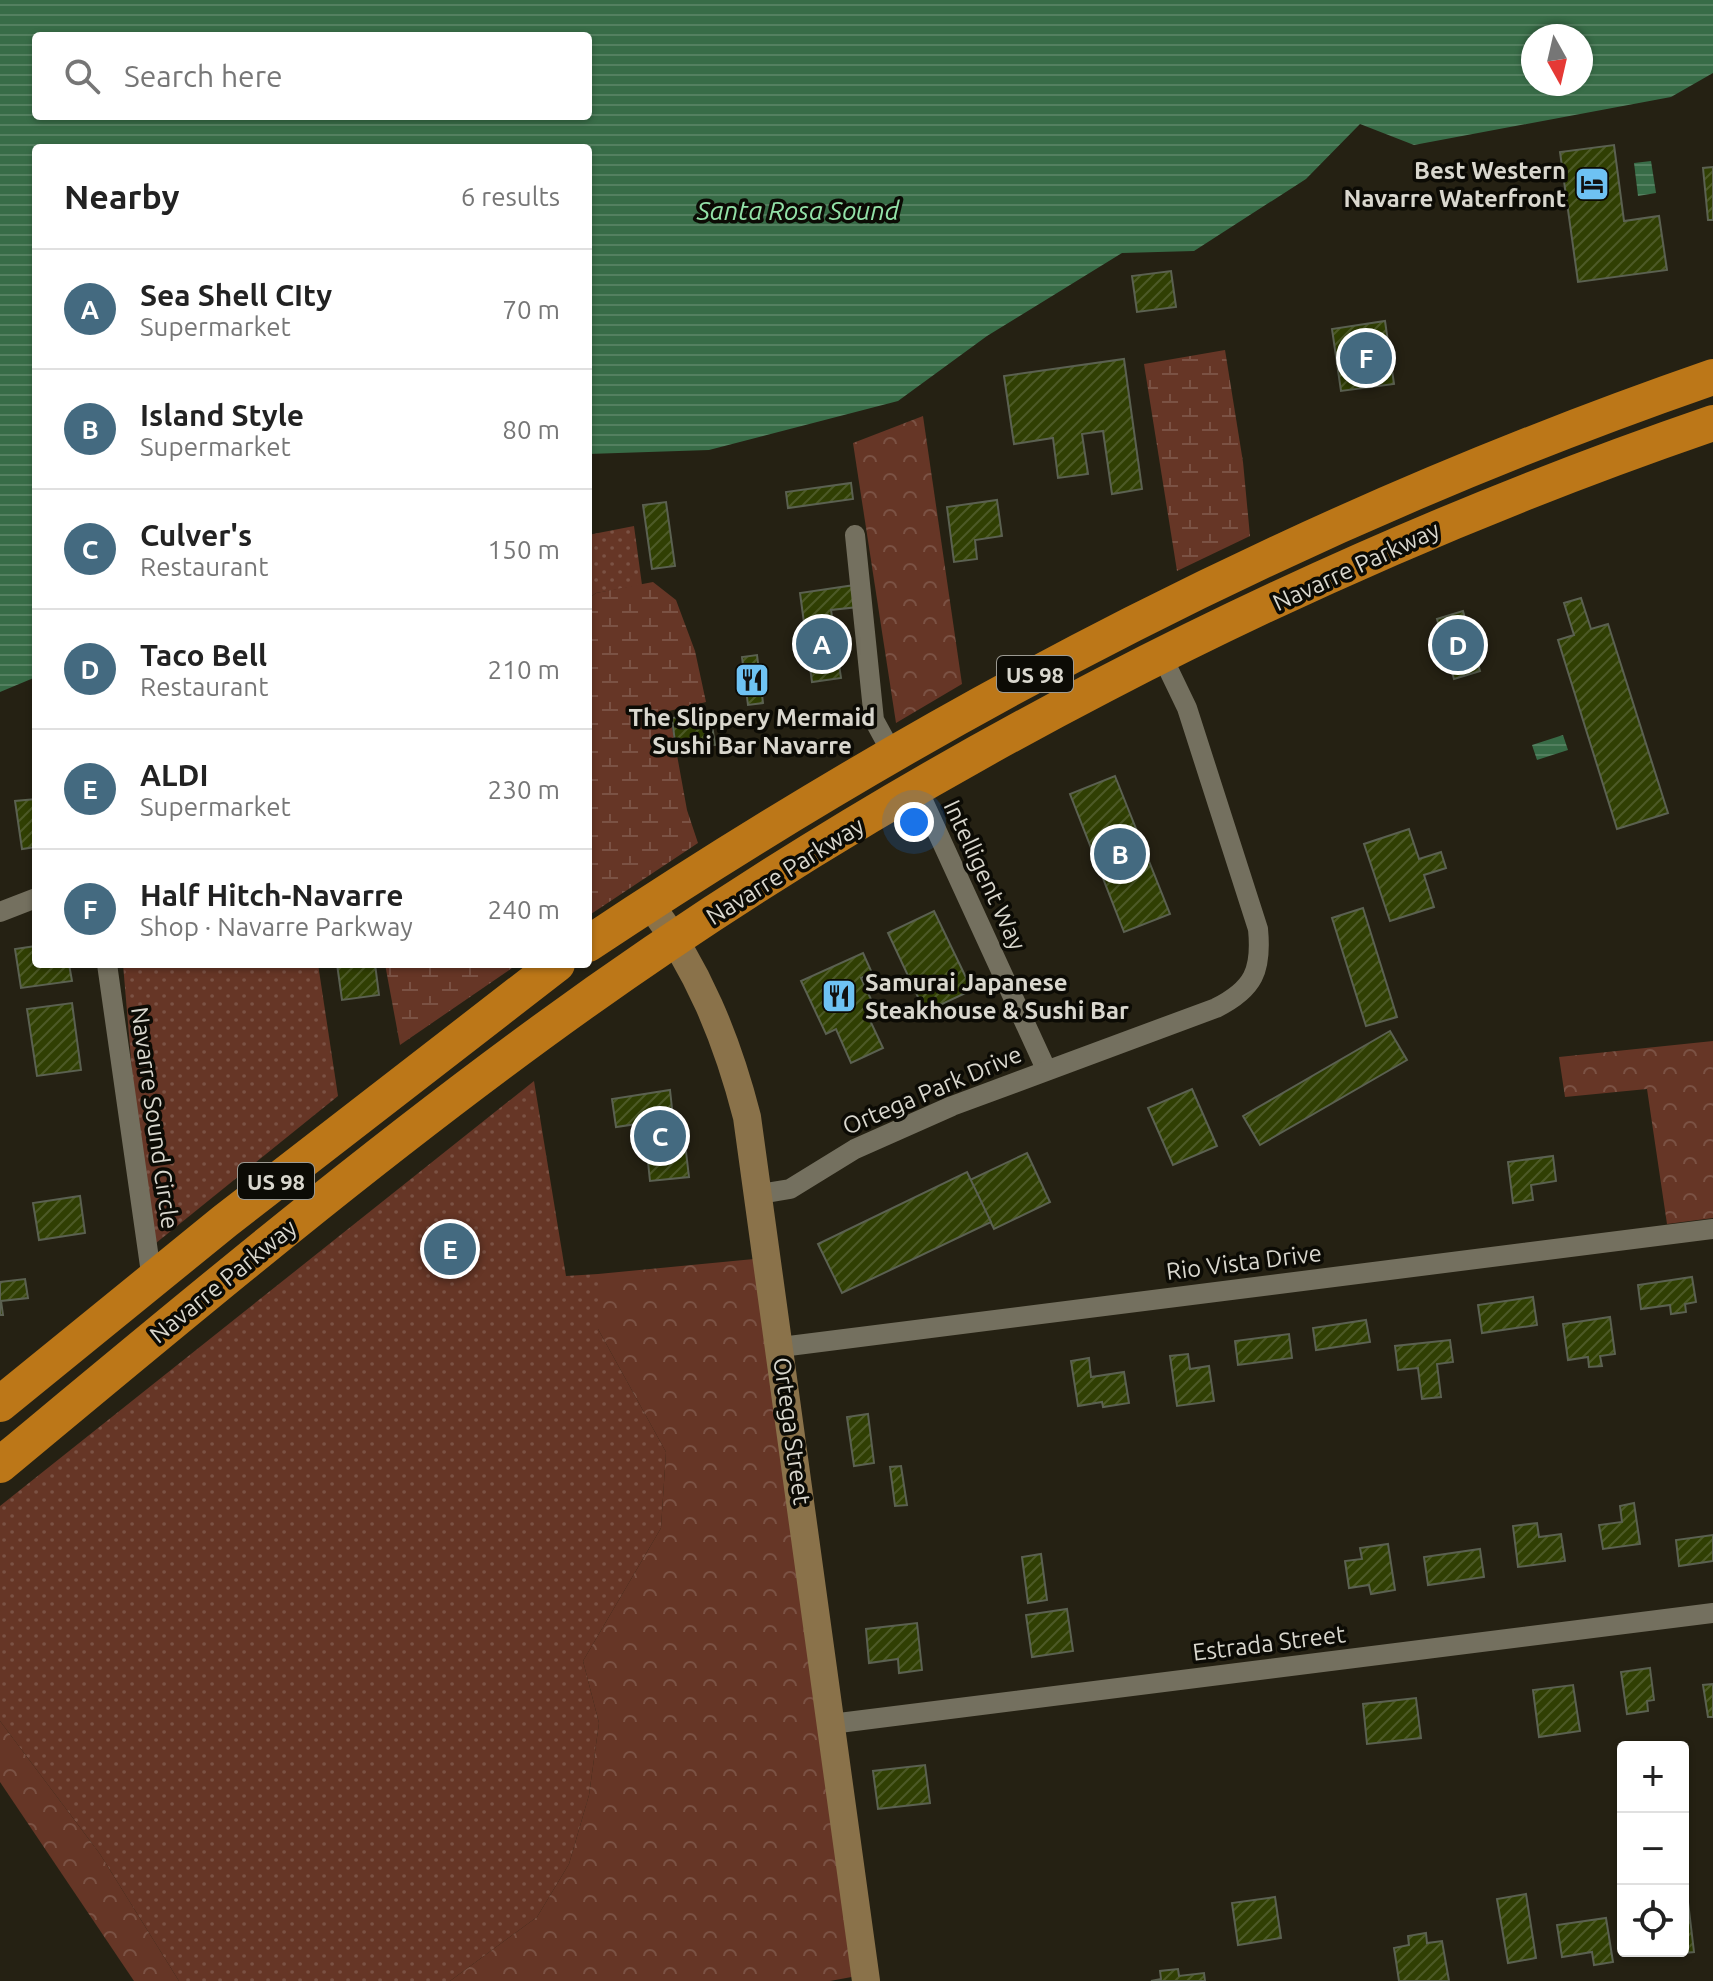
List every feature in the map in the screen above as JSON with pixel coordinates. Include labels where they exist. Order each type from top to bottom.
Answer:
[{"type":"highway","name":"Navarre Parkway","points":[[592,941],[798,807],[1164,605],[1430,483],[1713,377]]},
{"type":"highway","name":"Navarre Parkway","points":[[0,1465],[276,1236],[539,1034],[677,939],[918,790],[1162,656],[1501,502],[1713,423]]},
{"type":"highway","points":[[1501,502],[1501,484],[1509,452]]},
{"type":"highway","points":[[1414,540],[1433,506],[1430,483]]},
{"type":"highway","name":"Navarre Parkway","points":[[0,1404],[414,1072],[552,968]]},
{"type":"street","points":[[855,535],[874,720],[892,753]]},
{"type":"street","name":"Ortega Park Drive","points":[[760,1194],[790,1189],[855,1149],[1046,1069],[1216,1008],[1236,998],[1249,986],[1257,966],[1258,929],[1187,708],[1162,656]]},
{"type":"street","name":"Intelligent Way","points":[[918,790],[1046,1069]]},
{"type":"street","points":[[0,912],[32,900]]},
{"type":"street","name":"Ortega Street","points":[[649,903],[677,939],[731,1056],[747,1117],[866,1981]]},
{"type":"street","name":"Navarre Sound Circle","points":[[108,968],[152,1280]]},
{"type":"street","name":"Rio Vista Drive","points":[[781,1347],[1713,1229]]},
{"type":"street","name":"Estrada Street","points":[[831,1724],[1713,1613]]},
{"type":"green space","points":[[1225,350],[1243,462],[1250,536],[1177,571],[1144,364]]},
{"type":"green space","points":[[923,416],[962,684],[896,723],[853,443]]},
{"type":"green space","points":[[634,526],[642,585],[592,596],[592,534]]},
{"type":"green space","points":[[653,582],[676,600],[695,651],[706,702],[669,711],[687,810],[698,843],[592,913],[592,596]]},
{"type":"green space","points":[[123,968],[319,968],[338,1096],[156,1243],[133,1083]]},
{"type":"green space","points":[[386,968],[512,968],[400,1045]]},
{"type":"green space","points":[[1713,1041],[1713,1218],[1667,1224],[1647,1089],[1565,1097],[1559,1057]]},
{"type":"green space","points":[[534,1081],[566,1276],[598,1274],[598,1329],[666,1452],[661,1528],[583,1661],[599,1723],[589,1795],[569,1864],[537,1917],[450,1981],[179,1981],[100,1854],[0,1721],[0,1506]]},
{"type":"green space","points":[[754,1259],[857,1976],[830,1981],[450,1981],[537,1917],[569,1864],[589,1795],[599,1723],[583,1661],[661,1528],[666,1452],[598,1329],[598,1274]]},
{"type":"green space","points":[[0,1721],[100,1854],[179,1981],[134,1981],[0,1782]]},
{"type":"water","name":"Santa Rosa Sound","points":[[0,0],[1713,0],[1713,73],[1671,97],[1414,145],[1360,124],[1306,179],[1194,251],[1122,253],[987,336],[898,401],[709,450],[592,454],[592,144],[32,144],[32,679],[0,692]]},
{"type":"water","points":[[1651,161],[1656,193],[1638,196],[1634,163]]},
{"type":"water","points":[[1563,735],[1568,750],[1537,760],[1532,745]]},
{"type":"building","name":"Best Western Navarre Waterfront","points":[[1614,145],[1624,221],[1659,216],[1667,270],[1578,282],[1560,152]]},
{"type":"building","points":[[1713,167],[1713,220],[1708,220],[1703,168]]},
{"type":"building","points":[[1171,271],[1176,307],[1137,312],[1132,276]]},
{"type":"building","points":[[1385,321],[1394,384],[1341,391],[1332,329]]},
{"type":"building","points":[[1124,359],[1142,489],[1112,494],[1103,431],[1082,434],[1088,474],[1058,478],[1053,438],[1014,444],[1004,376]]},
{"type":"building","points":[[851,483],[853,499],[788,508],[786,492]]},
{"type":"building","points":[[997,500],[1002,536],[975,540],[977,559],[954,562],[947,507]]},
{"type":"building","points":[[666,502],[675,566],[652,569],[643,505]]},
{"type":"building","points":[[855,585],[858,607],[831,610],[841,678],[812,682],[800,593]]},
{"type":"building","points":[[1581,598],[1591,629],[1608,624],[1668,813],[1617,829],[1558,640],[1574,635],[1564,603]]},
{"type":"building","points":[[1463,611],[1480,671],[1454,679],[1437,619]]},
{"type":"building","name":"The Slippery Mermaid Sushi Bar Navarre","points":[[757,655],[763,703],[748,705],[742,657]]},
{"type":"building","points":[[710,712],[715,745],[676,750],[672,718]]},
{"type":"building","points":[[1115,776],[1170,914],[1124,932],[1070,794]]},
{"type":"building","points":[[32,799],[32,848],[22,849],[15,801]]},
{"type":"building","points":[[1409,829],[1419,859],[1441,852],[1446,868],[1424,875],[1434,907],[1390,921],[1364,844]]},
{"type":"building","points":[[1363,908],[1397,1017],[1366,1026],[1332,918]]},
{"type":"building","points":[[934,911],[972,990],[925,1012],[888,933]]},
{"type":"building","points":[[32,947],[32,968],[70,968],[72,981],[21,988],[15,949]]},
{"type":"building","name":"Samurai Japanese Steakhouse & Sushi Bar","points":[[863,953],[872,973],[861,978],[876,1010],[867,1014],[883,1048],[851,1063],[836,1029],[826,1034],[801,981]]},
{"type":"building","points":[[338,968],[376,968],[379,995],[342,1000]]},
{"type":"building","points":[[72,1003],[81,1070],[37,1076],[27,1009]]},
{"type":"building","points":[[1390,1031],[1407,1060],[1260,1145],[1243,1116]]},
{"type":"building","points":[[1192,1089],[1217,1146],[1173,1165],[1148,1108]]},
{"type":"building","points":[[670,1090],[675,1136],[684,1135],[689,1177],[650,1181],[644,1123],[616,1127],[612,1099]]},
{"type":"building","points":[[1027,1153],[1050,1202],[994,1229],[970,1180]]},
{"type":"building","points":[[1553,1156],[1556,1181],[1531,1185],[1533,1200],[1513,1203],[1508,1162]]},
{"type":"building","points":[[967,1172],[991,1222],[842,1293],[818,1244]]},
{"type":"building","points":[[80,1196],[85,1233],[39,1240],[33,1203]]},
{"type":"building","points":[[1692,1277],[1696,1302],[1685,1304],[1686,1312],[1671,1314],[1670,1305],[1641,1309],[1638,1285]]},
{"type":"building","points":[[25,1279],[28,1298],[1,1301],[3,1315],[0,1315],[0,1282]]},
{"type":"building","points":[[1533,1297],[1537,1325],[1482,1333],[1478,1305]]},
{"type":"building","points":[[1610,1317],[1615,1354],[1600,1356],[1602,1366],[1589,1367],[1588,1357],[1568,1360],[1563,1324]]},
{"type":"building","points":[[1366,1320],[1370,1342],[1316,1350],[1313,1328]]},
{"type":"building","points":[[1289,1334],[1292,1358],[1238,1365],[1235,1341]]},
{"type":"building","points":[[1450,1340],[1453,1362],[1437,1364],[1441,1397],[1422,1399],[1418,1368],[1398,1370],[1395,1346]]},
{"type":"building","points":[[1188,1354],[1190,1369],[1209,1366],[1214,1401],[1177,1406],[1170,1356]]},
{"type":"building","points":[[1089,1358],[1091,1377],[1124,1372],[1129,1403],[1103,1407],[1102,1402],[1078,1406],[1071,1361]]},
{"type":"building","points":[[868,1414],[874,1463],[854,1466],[847,1417]]},
{"type":"building","points":[[901,1466],[907,1505],[895,1506],[890,1467]]},
{"type":"building","points":[[1634,1503],[1640,1544],[1603,1549],[1599,1525],[1622,1522],[1620,1506]]},
{"type":"building","points":[[1537,1523],[1539,1537],[1561,1534],[1565,1561],[1518,1567],[1513,1526]]},
{"type":"building","points":[[1713,1535],[1713,1561],[1679,1566],[1676,1540]]},
{"type":"building","points":[[1388,1544],[1395,1590],[1371,1594],[1369,1585],[1349,1588],[1345,1561],[1362,1559],[1360,1548]]},
{"type":"building","points":[[1480,1549],[1484,1577],[1428,1585],[1424,1557]]},
{"type":"building","points":[[1041,1554],[1047,1600],[1028,1603],[1022,1557]]},
{"type":"building","points":[[1067,1609],[1073,1651],[1032,1657],[1026,1615]]},
{"type":"building","points":[[917,1623],[922,1670],[899,1673],[898,1659],[869,1663],[866,1629]]},
{"type":"building","points":[[1650,1668],[1654,1700],[1647,1701],[1648,1711],[1627,1714],[1621,1672]]},
{"type":"building","points":[[1713,1684],[1713,1717],[1708,1717],[1703,1685]]},
{"type":"building","points":[[1573,1685],[1580,1731],[1539,1737],[1533,1690]]},
{"type":"building","points":[[1416,1698],[1421,1738],[1367,1744],[1363,1704]]},
{"type":"building","points":[[925,1765],[930,1803],[878,1809],[873,1771]]},
{"type":"building","points":[[1526,1894],[1536,1958],[1508,1963],[1497,1899]]},
{"type":"building","points":[[1275,1897],[1281,1938],[1238,1945],[1232,1903]]},
{"type":"building","points":[[1689,1910],[1694,1952],[1689,1953]]},
{"type":"building","points":[[1606,1918],[1613,1962],[1594,1965],[1592,1952],[1562,1957],[1557,1925]]},
{"type":"building","points":[[1426,1933],[1427,1943],[1442,1941],[1449,1981],[1399,1981],[1394,1948],[1409,1945],[1408,1936]]},
{"type":"building","points":[[1178,1969],[1179,1976],[1204,1973],[1205,1981],[1151,1981],[1161,1979],[1160,1971]]},
{"type":"place","name":"Best Western Navarre Waterfront","points":[[1592,184]]},
{"type":"place","name":"Half Hitch-Navarre","points":[[1366,358]]},
{"type":"place","name":"Sea Shell CIty","points":[[822,644]]},
{"type":"place","name":"Taco Bell","points":[[1458,645]]},
{"type":"place","name":"The Slippery Mermaid Sushi Bar Navarre","points":[[752,680]]},
{"type":"place","name":"Island Style","points":[[1120,854]]},
{"type":"place","name":"Samurai Japanese Steakhouse & Sushi Bar","points":[[839,996]]},
{"type":"place","name":"Culver's","points":[[660,1136]]},
{"type":"place","name":"ALDI","points":[[450,1249]]}]
